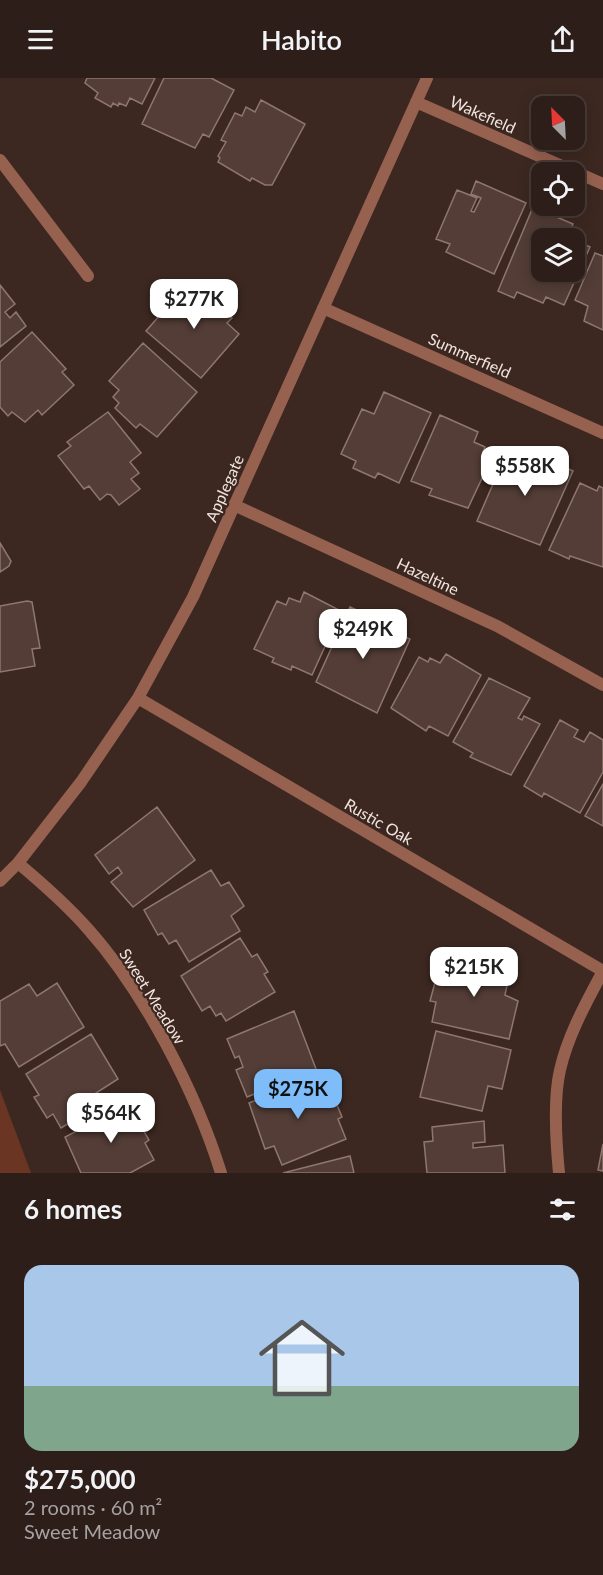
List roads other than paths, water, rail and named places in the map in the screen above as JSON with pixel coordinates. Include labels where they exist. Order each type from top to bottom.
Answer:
[{"type":"street","name":"Applegate","points":[[0,881],[18,863],[81,782],[138,698],[193,597],[427,78]]},
{"type":"street","name":"Wakefield","points":[[416,102],[603,184]]},
{"type":"street","points":[[0,160],[88,276]]},
{"type":"street","name":"Summerfield","points":[[323,308],[603,433]]},
{"type":"street","name":"Hazeltine","points":[[234,505],[497,626],[603,684]]},
{"type":"street","name":"Rustic Oak","points":[[138,698],[603,971]]},
{"type":"street","name":"Sweet Meadow","points":[[18,863],[88,928],[116,963],[171,1056],[198,1109],[221,1173]]},
{"type":"street","points":[[559,1173],[556,1141],[560,1071],[578,1017],[603,971]]}]
